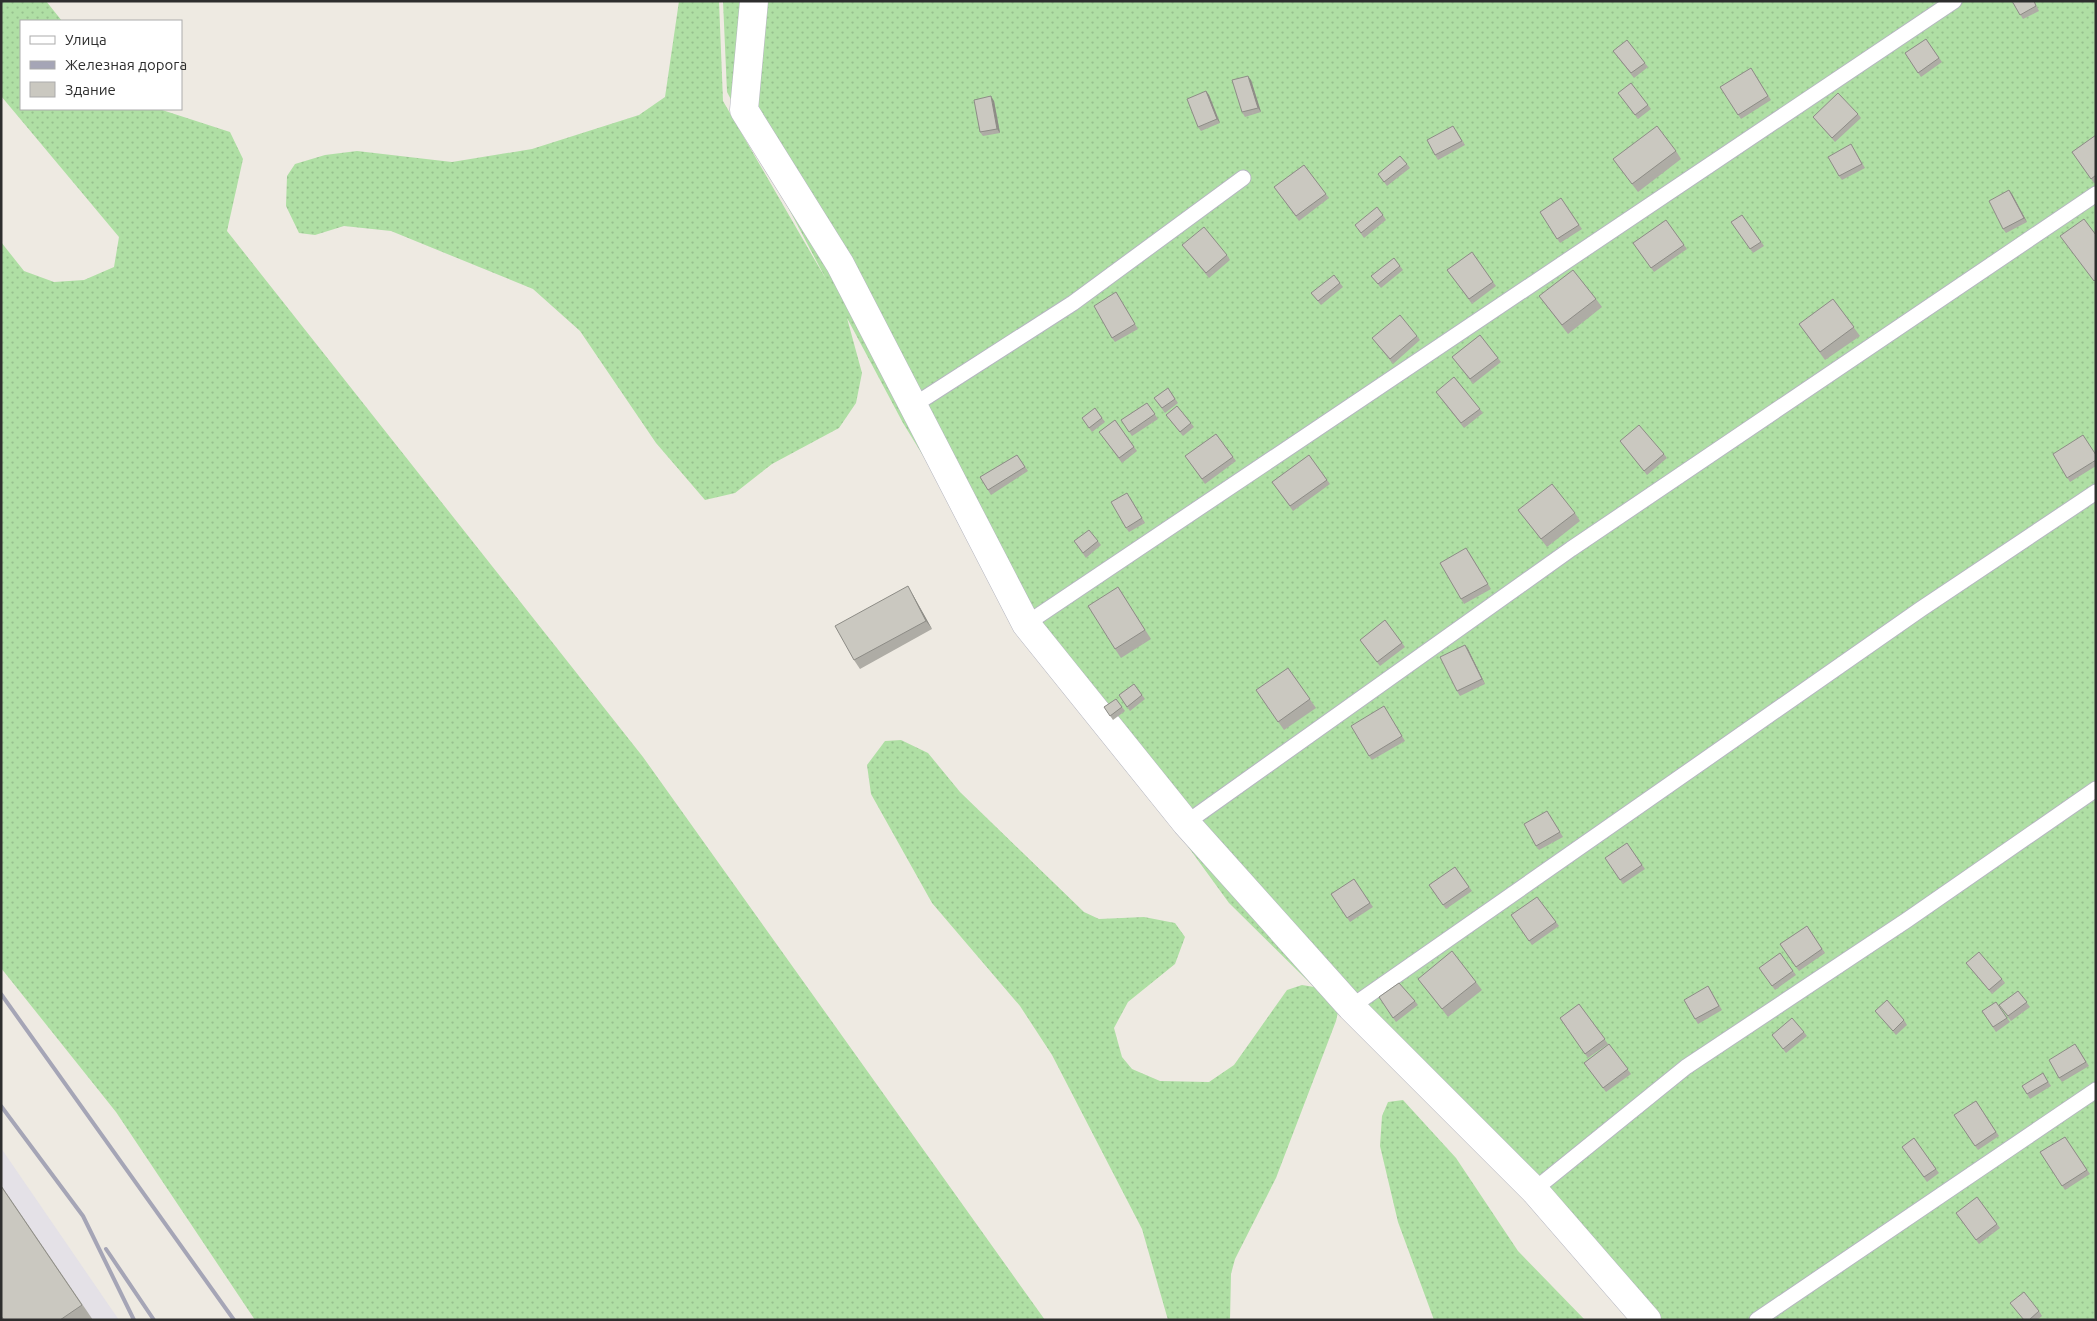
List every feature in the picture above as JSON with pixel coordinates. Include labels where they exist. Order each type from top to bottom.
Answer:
[{"type":"street","points":[[754,1],[744,110],[840,264],[1026,624],[1186,823],[1351,1007],[1534,1190],[1647,1320]]},
{"type":"lane","points":[[1026,624],[1954,1]]},
{"type":"lane","points":[[914,405],[1073,303],[1243,178]]},
{"type":"lane","points":[[1186,823],[1571,548],[2096,194]]},
{"type":"lane","points":[[1351,1007],[1922,609],[2096,492]]},
{"type":"lane","points":[[1534,1190],[1686,1067],[1907,920],[2096,789]]},
{"type":"lane","points":[[1758,1320],[2096,1090]]},
{"type":"shaded area","points":[[1,1148],[119,1320],[1,1320]]},
{"type":"green space","points":[[1,1],[46,1],[61,20],[20,20],[20,110],[162,110],[230,132],[243,159],[227,231],[643,757],[1045,1320],[255,1320],[116,1112],[1,968],[1,242],[24,271],[54,282],[84,280],[114,267],[119,237],[1,96]]},
{"type":"green space","points":[[679,1],[719,1],[723,101],[827,281],[727,92],[723,1],[2096,1],[2096,1317],[2092,1320],[1651,1320],[1338,1012],[1276,1178],[1235,1259],[1231,1274],[1230,1320],[1168,1320],[1142,1229],[1052,1055],[1020,1006],[932,903],[871,794],[867,765],[885,741],[901,740],[928,753],[960,792],[1084,912],[1099,919],[1144,917],[1175,923],[1185,937],[1175,964],[1128,1002],[1114,1028],[1122,1057],[1132,1069],[1160,1081],[1209,1082],[1234,1065],[1287,990],[1302,985],[1314,987],[1229,903],[1026,624],[903,423],[847,318],[862,373],[856,403],[839,428],[772,464],[735,493],[705,500],[656,443],[580,331],[533,289],[391,231],[344,226],[315,235],[299,233],[286,206],[287,176],[295,164],[325,155],[357,151],[452,162],[532,149],[639,115],[665,97]]},
{"type":"green space","points":[[1403,1100],[1456,1158],[1518,1251],[1585,1320],[1434,1320],[1398,1222],[1380,1146],[1382,1116],[1388,1102]]},
{"type":"building","points":[[2012,1],[2034,1],[2036,6],[2020,15]]},
{"type":"building","points":[[1926,39],[1939,58],[1918,73],[1905,53]]},
{"type":"building","points":[[1627,40],[1645,63],[1631,73],[1613,51]]},
{"type":"building","points":[[1751,68],[1768,96],[1738,115],[1720,87]]},
{"type":"building","points":[[1248,76],[1258,108],[1242,112],[1232,80]]},
{"type":"building","points":[[1631,83],[1648,105],[1635,115],[1618,93]]},
{"type":"building","points":[[1206,91],[1217,119],[1198,127],[1187,99]]},
{"type":"building","points":[[1838,93],[1858,114],[1832,138],[1813,117]]},
{"type":"building","points":[[991,96],[997,129],[980,132],[974,100]]},
{"type":"building","points":[[1453,126],[1462,141],[1435,155],[1427,140]]},
{"type":"building","points":[[1657,126],[1676,151],[1632,184],[1613,159]]},
{"type":"building","points":[[2096,135],[2096,175],[2091,179],[2072,152]]},
{"type":"building","points":[[1851,144],[1862,164],[1839,176],[1828,157]]},
{"type":"building","points":[[1400,156],[1407,164],[1384,182],[1378,174]]},
{"type":"building","points":[[1304,165],[1326,194],[1296,216],[1274,187]]},
{"type":"building","points":[[2009,190],[2024,218],[2003,229],[1989,201]]},
{"type":"building","points":[[1561,198],[1579,225],[1557,239],[1540,212]]},
{"type":"building","points":[[1377,207],[1383,215],[1361,233],[1355,225]]},
{"type":"building","points":[[1742,215],[1761,242],[1750,249],[1731,222]]},
{"type":"building","points":[[2084,219],[2096,235],[2096,279],[2094,281],[2060,236]]},
{"type":"building","points":[[1666,220],[1684,245],[1651,268],[1633,243]]},
{"type":"building","points":[[1204,227],[1227,255],[1206,273],[1182,245]]},
{"type":"building","points":[[1472,252],[1493,282],[1469,299],[1447,270]]},
{"type":"building","points":[[1394,258],[1400,266],[1378,284],[1371,276]]},
{"type":"building","points":[[1573,270],[1596,299],[1562,325],[1539,296]]},
{"type":"building","points":[[1334,275],[1340,283],[1318,301],[1311,293]]},
{"type":"building","points":[[1116,292],[1135,324],[1112,338],[1094,306]]},
{"type":"building","points":[[1833,299],[1854,327],[1820,352],[1799,324]]},
{"type":"building","points":[[1400,315],[1417,336],[1390,359],[1372,338]]},
{"type":"building","points":[[1480,335],[1498,358],[1470,379],[1452,357]]},
{"type":"building","points":[[1454,377],[1480,409],[1461,423],[1436,392]]},
{"type":"building","points":[[1168,388],[1175,399],[1162,408],[1154,398]]},
{"type":"building","points":[[1147,403],[1155,414],[1129,432],[1121,420]]},
{"type":"building","points":[[1177,406],[1191,423],[1180,432],[1166,415]]},
{"type":"building","points":[[1095,408],[1102,418],[1089,428],[1082,418]]},
{"type":"building","points":[[1115,420],[1134,447],[1119,458],[1099,432]]},
{"type":"building","points":[[1639,425],[1664,454],[1644,471],[1620,441]]},
{"type":"building","points":[[1216,434],[1233,457],[1202,479],[1185,456]]},
{"type":"building","points":[[2083,435],[2096,455],[2096,460],[2067,478],[2053,454]]},
{"type":"building","points":[[1017,455],[1025,467],[988,490],[980,477]]},
{"type":"building","points":[[1309,455],[1327,480],[1290,506],[1272,482]]},
{"type":"building","points":[[1552,484],[1575,513],[1541,539],[1518,510]]},
{"type":"building","points":[[1127,493],[1142,518],[1126,528],[1111,502]]},
{"type":"building","points":[[1089,530],[1098,541],[1083,553],[1074,541]]},
{"type":"building","points":[[1466,548],[1488,584],[1461,599],[1440,563]]},
{"type":"building","points":[[908,586],[926,621],[854,660],[835,626]]},
{"type":"building","points":[[1118,587],[1145,630],[1115,649],[1088,606]]},
{"type":"building","points":[[1385,620],[1402,643],[1377,662],[1360,640]]},
{"type":"building","points":[[1465,645],[1482,679],[1457,691],[1440,657]]},
{"type":"building","points":[[1288,668],[1310,699],[1278,722],[1256,690]]},
{"type":"building","points":[[1134,684],[1142,695],[1127,707],[1119,695]]},
{"type":"building","points":[[1116,699],[1122,707],[1110,716],[1104,707]]},
{"type":"building","points":[[1384,706],[1402,736],[1369,756],[1351,726]]},
{"type":"building","points":[[1547,811],[1560,832],[1536,846],[1524,824]]},
{"type":"building","points":[[1627,843],[1642,865],[1620,880],[1605,858]]},
{"type":"building","points":[[1455,867],[1469,887],[1443,905],[1429,885]]},
{"type":"building","points":[[1354,879],[1370,903],[1347,918],[1331,894]]},
{"type":"building","points":[[1537,897],[1556,922],[1529,941],[1511,915]]},
{"type":"building","points":[[1807,926],[1822,949],[1796,967],[1780,944]]},
{"type":"building","points":[[1452,951],[1476,982],[1442,1009],[1418,979]]},
{"type":"building","points":[[1979,952],[2002,979],[1989,990],[1966,963]]},
{"type":"building","points":[[1780,953],[1793,971],[1772,986],[1759,968]]},
{"type":"building","points":[[1399,983],[1415,1001],[1393,1018],[1379,997]]},
{"type":"building","points":[[1708,986],[1719,1006],[1695,1019],[1684,1000]]},
{"type":"building","points":[[2018,991],[2027,1002],[2008,1016],[1999,1005]]},
{"type":"building","points":[[1887,1000],[1904,1020],[1893,1031],[1875,1011]]},
{"type":"building","points":[[1996,1002],[2007,1018],[1993,1027],[1982,1011]]},
{"type":"building","points":[[1579,1004],[1605,1039],[1585,1054],[1560,1018]]},
{"type":"building","points":[[1792,1018],[1804,1032],[1783,1049],[1772,1035]]},
{"type":"building","points":[[1609,1044],[1628,1069],[1603,1088],[1584,1063]]},
{"type":"building","points":[[2075,1044],[2086,1062],[2059,1078],[2049,1060]]},
{"type":"building","points":[[2043,1073],[2048,1082],[2027,1094],[2022,1086]]},
{"type":"building","points":[[1976,1101],[1996,1132],[1975,1146],[1954,1115]]},
{"type":"building","points":[[2065,1137],[2087,1170],[2062,1186],[2040,1152]]},
{"type":"building","points":[[1914,1138],[1936,1169],[1924,1177],[1902,1147]]},
{"type":"building","points":[[1,1186],[82,1305],[60,1320],[4,1320],[1,1316]]},
{"type":"building","points":[[1977,1197],[1997,1224],[1976,1240],[1956,1213]]},
{"type":"building","points":[[2024,1292],[2039,1311],[2029,1320],[2024,1320],[2010,1303]]},
{"type":"railway","points":[[1,994],[234,1320]]},
{"type":"railway","points":[[1,1106],[83,1216],[134,1320]]},
{"type":"railway","points":[[106,1249],[154,1320]]}]
